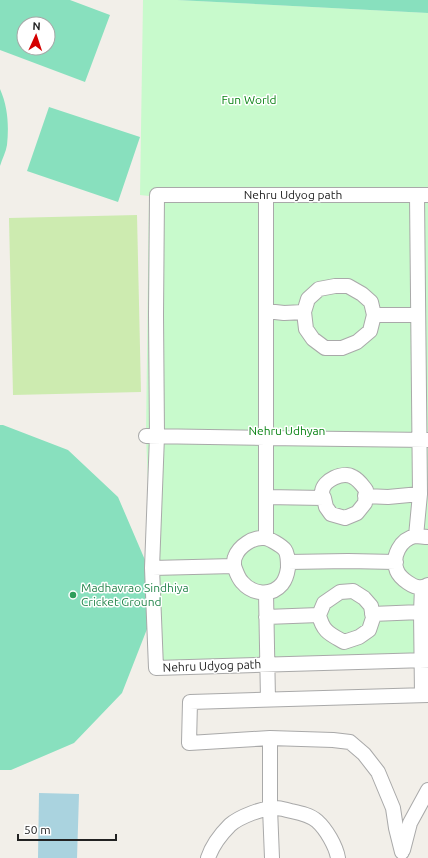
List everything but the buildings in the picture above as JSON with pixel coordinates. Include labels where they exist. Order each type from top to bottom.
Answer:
[{"type":"street","name":"Nehru Udyog path","points":[[423,195],[157,195],[156,384],[152,436],[152,568],[156,668],[428,660]]},
{"type":"street","points":[[266,195],[266,537]]},
{"type":"street","points":[[403,855],[396,828],[393,808],[378,772],[364,754],[350,742],[270,738],[189,743],[190,702],[425,695],[421,612],[425,586],[413,586],[404,579],[397,571],[396,562],[397,552],[400,545],[408,539],[422,537],[420,494],[424,440],[418,315],[423,195]]},
{"type":"street","points":[[335,286],[348,286],[362,294],[371,302],[374,315],[370,330],[357,342],[342,348],[325,348],[313,339],[306,329],[304,312],[308,299],[319,290],[335,286]]},
{"type":"street","points":[[266,311],[284,313],[304,312]]},
{"type":"street","points":[[374,315],[418,315]]},
{"type":"street","points":[[152,436],[424,440]]},
{"type":"street","points":[[341,476],[351,476],[360,482],[366,490],[364,503],[357,513],[345,518],[332,514],[326,507],[324,498],[322,492],[326,484],[331,479],[341,476]]},
{"type":"street","points":[[365,496],[388,497],[420,494]]},
{"type":"street","points":[[266,497],[324,498]]},
{"type":"street","points":[[266,537],[285,550],[288,562],[286,578],[278,589],[266,593],[253,591],[242,582],[234,566],[235,557],[240,549],[254,539],[266,537]]},
{"type":"street","points":[[288,562],[396,562]]},
{"type":"street","points":[[152,568],[234,566]]},
{"type":"street","points":[[354,590],[371,606],[373,618],[369,630],[359,637],[344,642],[327,632],[321,623],[319,615],[324,603],[340,592],[354,590]]},
{"type":"street","points":[[266,593],[268,700]]},
{"type":"street","points":[[372,614],[421,612]]},
{"type":"street","points":[[266,616],[319,615]]},
{"type":"street","points":[[270,738],[272,858]]},
{"type":"street","points":[[403,855],[410,823],[428,790]]},
{"type":"street","points":[[208,858],[211,849],[231,824],[258,811],[270,808],[305,814],[316,820],[328,835],[338,858]]},
{"type":"green space","points":[[0,0],[70,0],[110,15],[85,82],[0,50]]},
{"type":"green space","name":"Nehru Udhyan","points":[[143,0],[177,0],[428,13],[428,660],[156,668],[146,436],[149,196],[140,195]]},
{"type":"green space","points":[[177,0],[428,0],[428,13]]},
{"type":"green space","points":[[0,89],[6,110],[8,138],[0,166]]},
{"type":"green space","points":[[49,107],[140,137],[118,202],[27,171]]},
{"type":"green space","points":[[137,215],[141,392],[13,395],[9,218]]},
{"type":"green space","name":"Madhavrao Sindhiya Cricket Ground","points":[[0,425],[68,450],[118,497],[145,560],[147,629],[122,693],[74,743],[11,770],[0,770]]},
{"type":"water","points":[[39,793],[79,794],[77,858],[38,858]]},
{"type":"place","name":"Madhavrao Sindhiya Cricket Ground","points":[[73,595]]},
{"type":"park label","name":"Fun World","points":[[249,100]]}]
